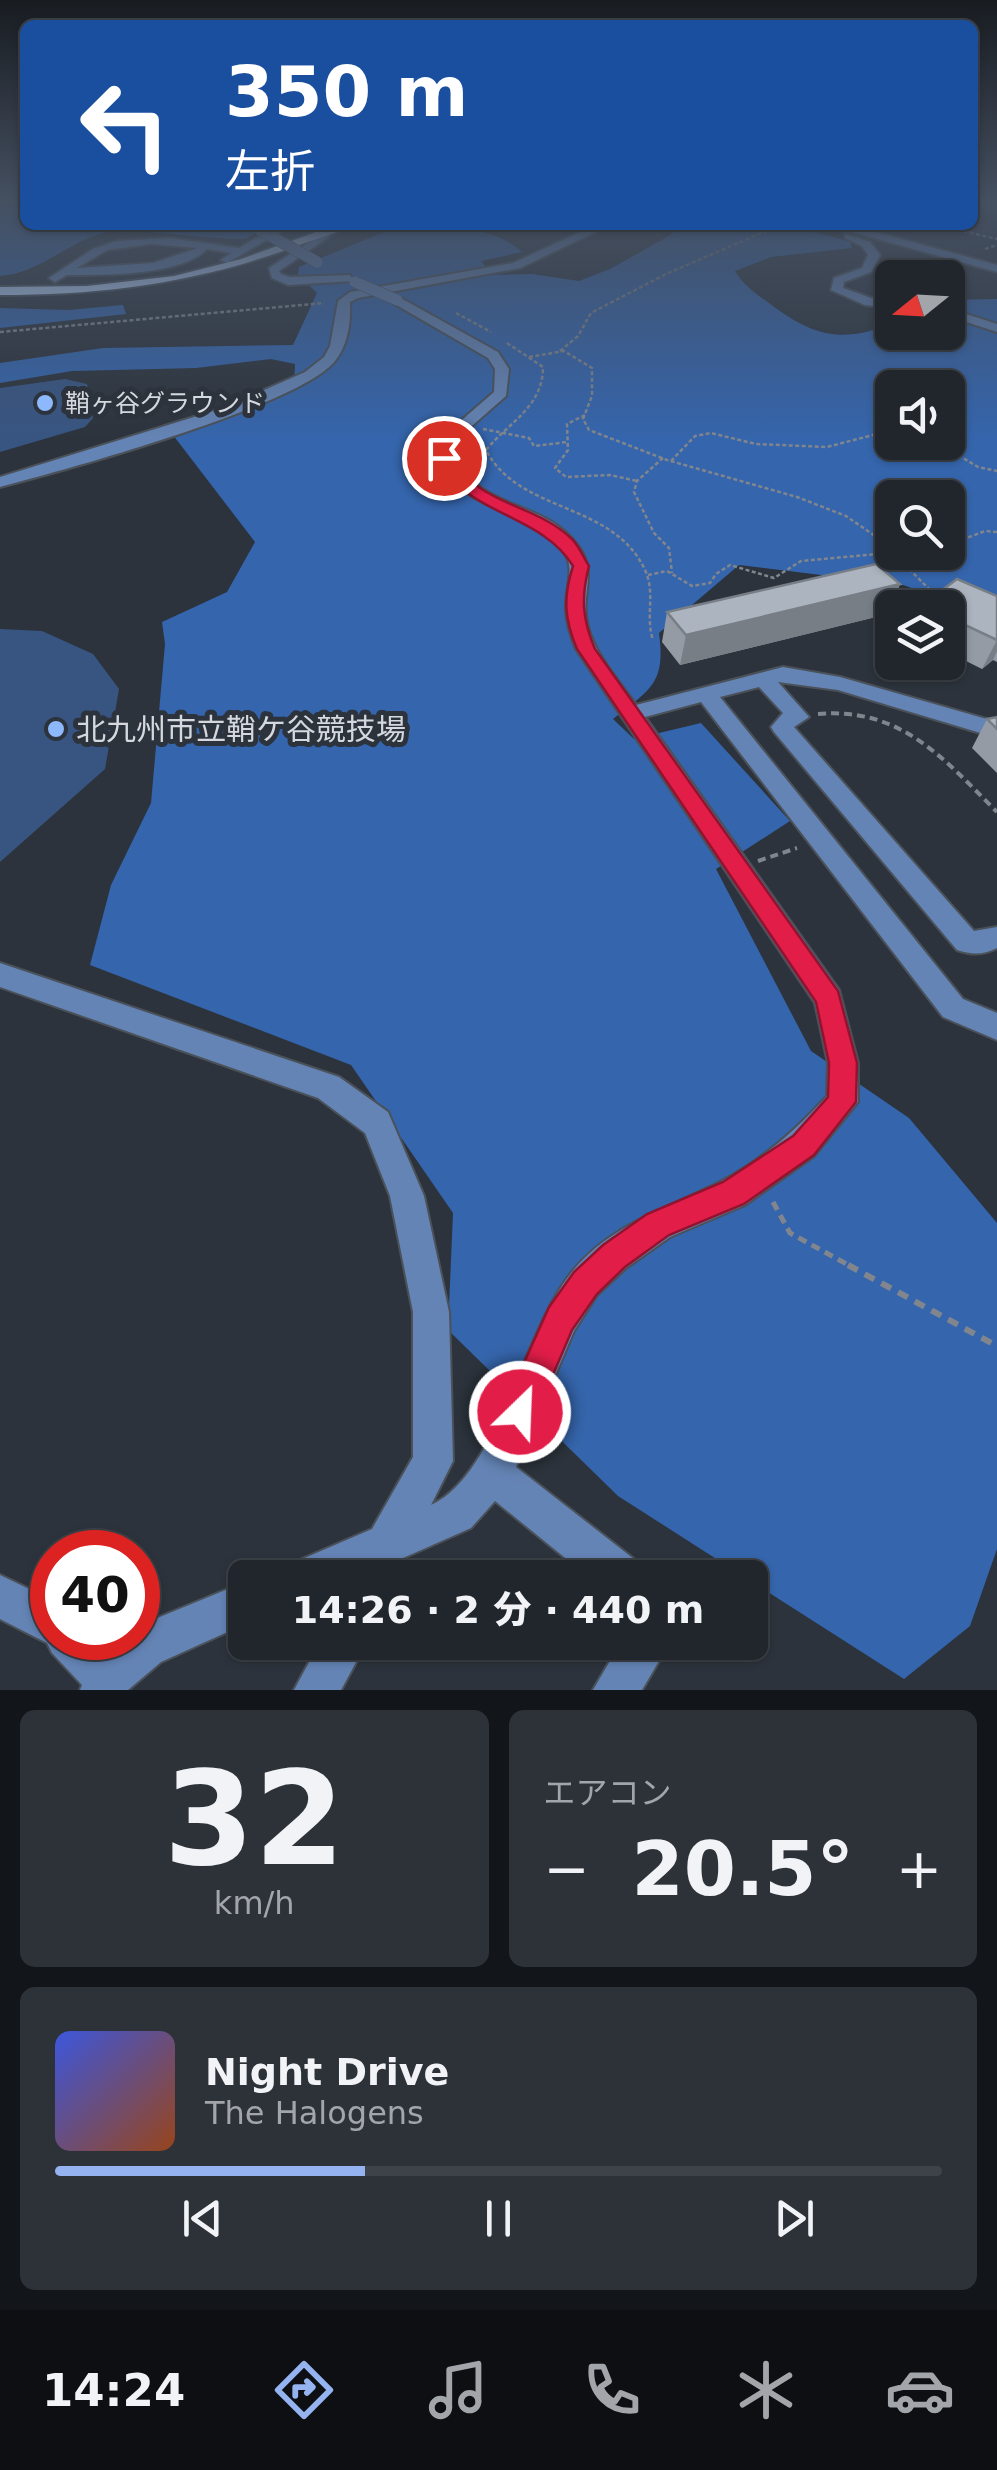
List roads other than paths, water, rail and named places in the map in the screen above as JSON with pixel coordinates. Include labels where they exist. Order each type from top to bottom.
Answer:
[{"type":"main road","points":[[0,289],[125,282]]},
{"type":"main road","points":[[0,289],[83,290],[149,282]]},
{"type":"street","points":[[354,282],[397,300],[493,354],[502,369],[502,392],[441,445],[452,474],[484,501],[567,543],[581,566],[574,591],[575,624],[586,649],[829,998],[843,1063],[842,1102],[803,1146],[733,1193],[658,1224],[614,1256],[586,1283],[561,1318],[492,1474],[456,1514],[384,1560]]},
{"type":"street","points":[[0,482],[222,412],[298,382],[328,362],[344,324],[344,301],[372,289],[417,282]]},
{"type":"street","points":[[838,282],[837,290],[875,303]]},
{"type":"street","points":[[965,318],[997,328]]},
{"type":"street","points":[[634,713],[783,674],[840,684],[997,730]]},
{"type":"street","points":[[764,679],[798,718],[782,727],[967,942],[982,943],[996,937]]},
{"type":"street","points":[[706,694],[953,1008],[997,1027]]},
{"type":"street","points":[[0,975],[328,1087],[377,1123],[407,1196],[430,1312],[433,1461],[382,1560]]},
{"type":"street","points":[[492,1474],[601,1560]]},
{"type":"street","points":[[0,1596],[30,1612]]},
{"type":"street","points":[[84,1660],[104,1685],[155,1640],[228,1610]]},
{"type":"street","points":[[316,1690],[334,1660]]},
{"type":"street","points":[[614,1690],[635,1660]]},
{"type":"place","name":"鞘ヶ谷グラウンド","points":[[45,403]]},
{"type":"place","name":"北九州市立鞘ケ谷競技場","points":[[56,729]]}]
